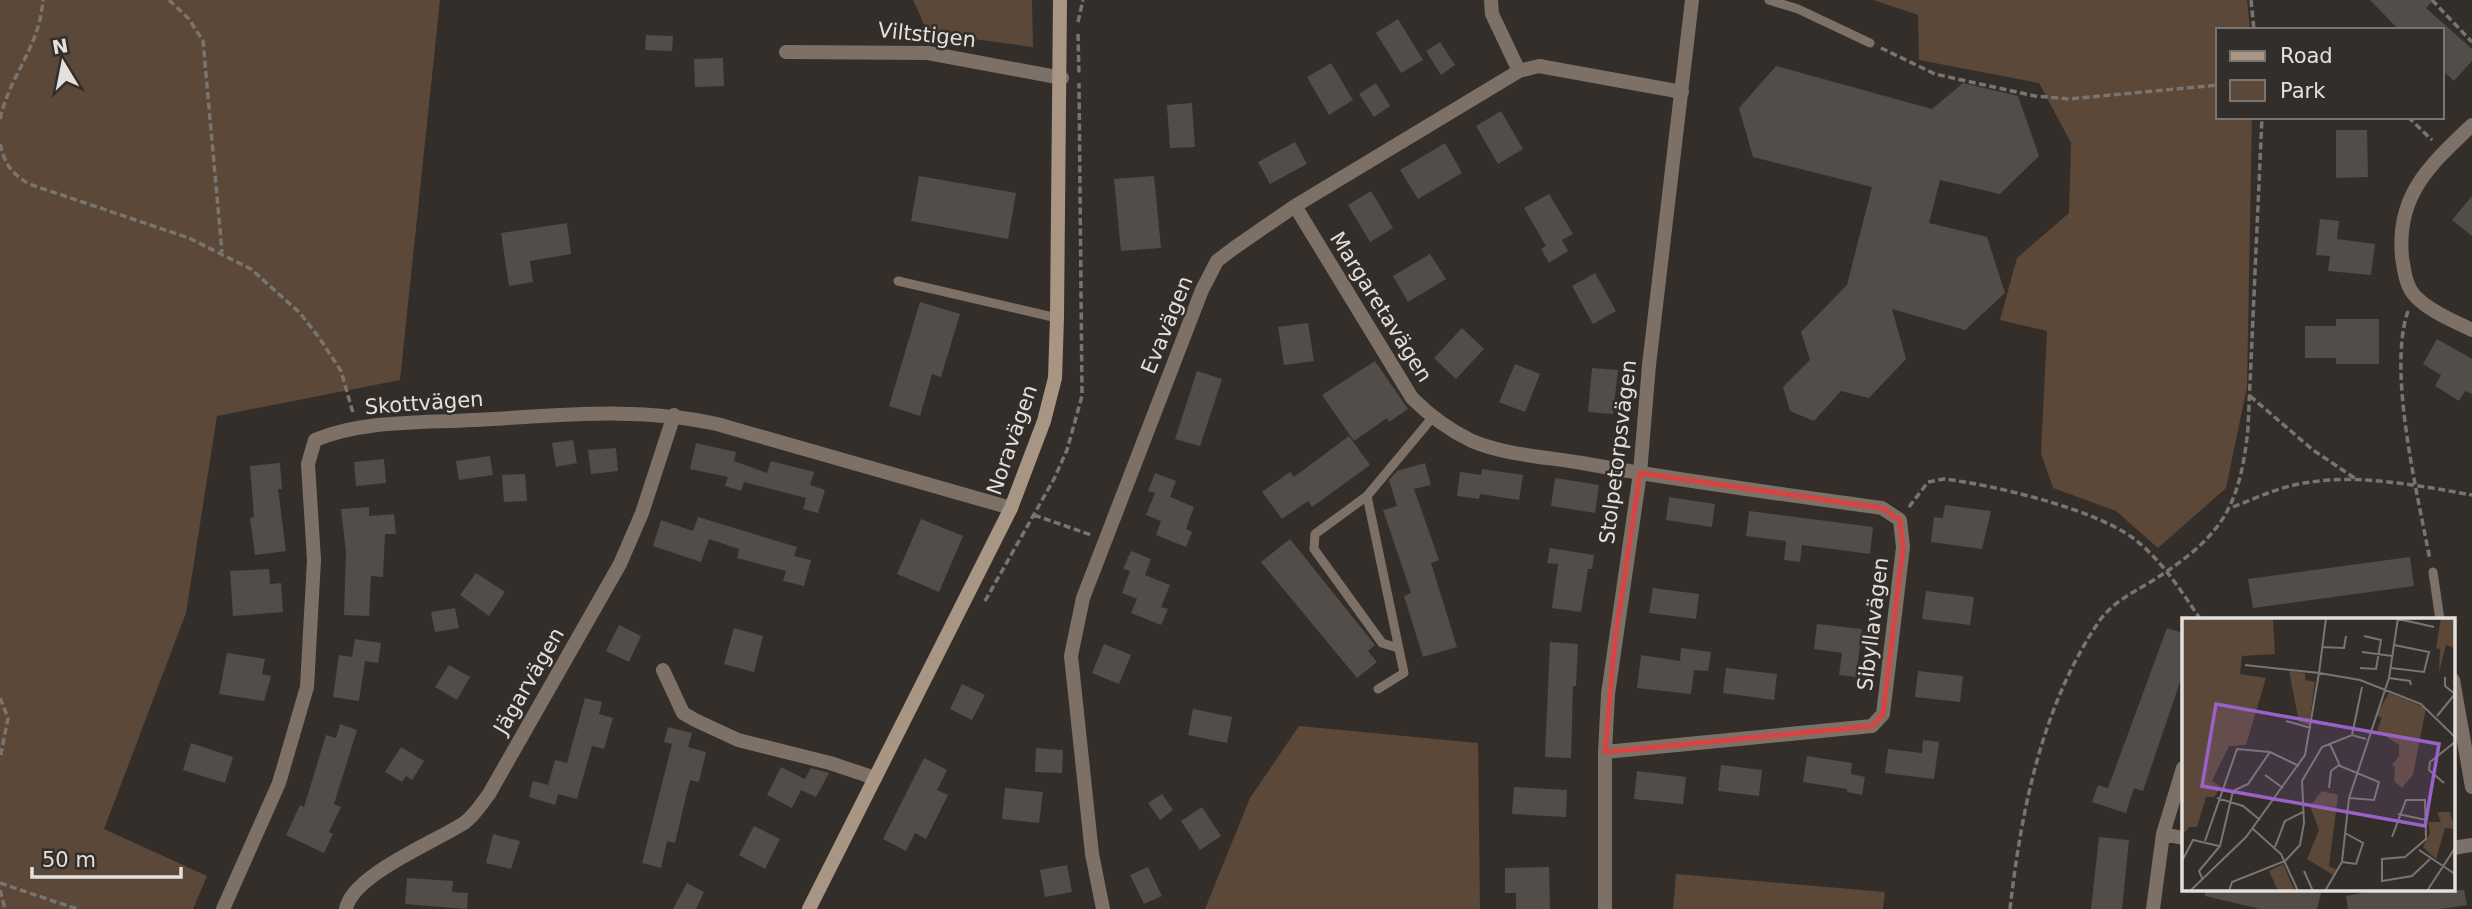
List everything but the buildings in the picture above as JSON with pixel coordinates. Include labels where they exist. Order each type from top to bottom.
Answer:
[{"type":"street","name":"Noravägen","points":[[809,909],[1012,508],[1030,463],[1055,378],[1062,78],[1060,0]]},
{"type":"street","points":[[1491,0],[1492,14],[1519,71]]},
{"type":"street","name":"Stolpetorpsvägen","points":[[1605,909],[1605,752],[1615,639],[1640,473],[1649,365],[1692,0]]},
{"type":"street","name":"Viltstigen","points":[[786,52],[928,52],[1062,78]]},
{"type":"street","name":"Evavägen","points":[[1103,909],[1091,853],[1071,656],[1083,598],[1202,290],[1217,261],[1295,206],[1519,71],[1539,66],[1682,92]]},
{"type":"street","points":[[2472,125],[2416,185],[2403,214],[2401,244],[2404,274],[2415,296],[2472,330]]},
{"type":"street","name":"Margaretavägen","points":[[1295,206],[1389,365],[1412,398],[1432,418],[1475,442],[1640,473]]},
{"type":"street","name":"Skottvägen","points":[[223,909],[279,783],[307,687],[314,560],[308,464],[315,440],[340,430],[354,429],[634,412],[674,415],[718,424],[1012,508]]},
{"type":"street","name":"Jägarvägen","points":[[346,909],[347,900],[365,882],[467,821],[489,794],[620,564],[642,513],[674,415]]},
{"type":"street","points":[[1640,473],[1882,508],[1900,520]]},
{"type":"street","name":"Sibyllavägen","points":[[1605,752],[1872,726],[1883,714],[1903,547],[1900,520]]},
{"type":"street","points":[[663,670],[683,713],[695,720],[738,740],[830,763],[874,778]]},
{"type":"street","points":[[2454,686],[2472,787]]},
{"type":"street","points":[[2153,909],[2163,834],[2182,771]]},
{"type":"street","points":[[2163,834],[2182,838]]},
{"type":"street","points":[[2454,848],[2472,845]]},
{"type":"lane","points":[[1769,0],[1798,9],[1870,43]]},
{"type":"lane","points":[[898,281],[1057,318]]},
{"type":"lane","points":[[1398,649],[1382,643],[1314,549],[1315,534],[1367,496],[1432,418]]},
{"type":"lane","points":[[1367,496],[1404,673],[1378,689]]},
{"type":"lane","points":[[2433,572],[2440,618]]},
{"type":"path","points":[[0,118],[2,104],[41,26],[43,0]]},
{"type":"path","points":[[169,0],[189,19],[204,41],[222,252]]},
{"type":"path","points":[[2251,0],[2254,28]]},
{"type":"path","points":[[2432,0],[2472,41]]},
{"type":"path","points":[[1870,43],[1935,74],[2035,96],[2103,98],[2216,85]]},
{"type":"path","points":[[2010,909],[2027,799],[2042,744],[2076,660],[2107,611],[2166,572],[2200,544],[2231,508],[2244,467],[2250,396],[2262,119]]},
{"type":"path","points":[[2410,119],[2444,152]]},
{"type":"path","points":[[0,144],[8,168],[29,184],[143,221],[222,252],[251,269],[300,313],[341,372],[352,403],[354,429]]},
{"type":"path","points":[[2415,296],[2404,322],[2402,371],[2405,415],[2433,572]]},
{"type":"path","points":[[2250,396],[2313,450],[2356,480]]},
{"type":"path","points":[[1900,520],[1927,482],[1956,480],[2042,501],[2107,524],[2131,536],[2166,572],[2200,618]]},
{"type":"path","points":[[2231,508],[2291,486],[2356,480],[2472,495]]},
{"type":"path","points":[[1034,515],[1105,540]]},
{"type":"path","points":[[0,698],[8,718],[0,760]]},
{"type":"path","points":[[0,883],[77,909]]},
{"type":"path","points":[[0,890],[5,909]]},
{"type":"highlighted area","points":[[1640,473],[1882,508],[1900,520],[1903,547],[1883,714],[1872,726],[1605,752],[1615,639]]},
{"type":"green space","points":[[0,0],[440,0],[400,380],[217,416],[186,613],[104,829],[207,876],[193,909],[0,909]]},
{"type":"green space","points":[[913,0],[1032,0],[1033,47],[928,33]]},
{"type":"green space","points":[[1873,0],[2247,0],[2250,28],[2216,28],[2216,119],[2252,119],[2247,387],[2226,488],[2158,548],[2116,511],[2053,488],[2041,453],[2047,331],[2000,320],[2017,258],[2069,213],[2071,143],[2039,83],[1919,60],[1918,15]]},
{"type":"green space","points":[[1299,726],[1478,743],[1480,909],[1205,909],[1250,798]]},
{"type":"green space","points":[[1676,874],[1885,892],[1883,909],[1673,909]]}]
